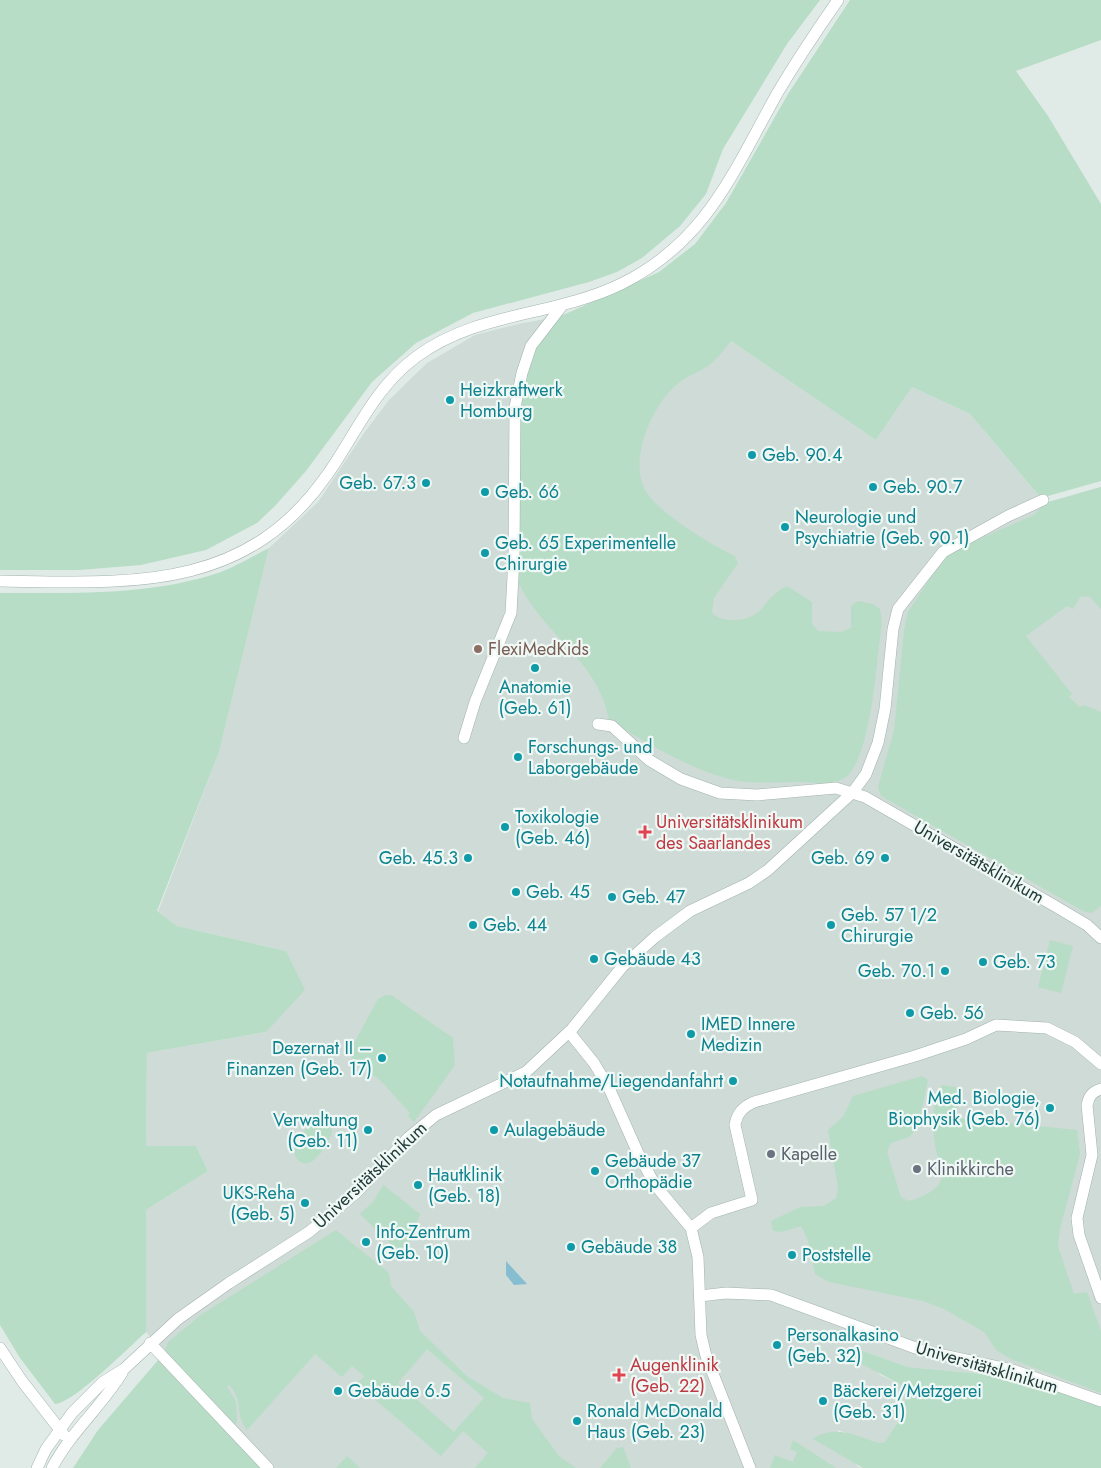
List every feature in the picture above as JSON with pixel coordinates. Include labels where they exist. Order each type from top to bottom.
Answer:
[{"type":"street","points":[[0,581],[150,580],[185,574],[220,563],[249,548],[294,516],[328,473],[365,411],[382,389],[414,358],[444,339],[475,325],[561,307],[613,287],[636,276],[662,258],[686,237],[716,202],[778,92],[818,26],[838,0]]},
{"type":"street","points":[[464,738],[475,702],[511,612],[514,558],[515,407],[522,372],[531,346],[561,307]]},
{"type":"street","name":"Universitätsklinikum","points":[[124,1369],[150,1343],[204,1300],[309,1232],[356,1193],[401,1144],[436,1115],[519,1077],[548,1053],[569,1032],[622,967],[655,937],[690,912],[749,883],[768,870],[853,792],[866,774],[878,743],[885,709],[893,629],[898,609],[943,552],[991,525],[1043,500]]},
{"type":"street","name":"Universitätsklinikum","points":[[598,724],[612,726],[649,760],[681,779],[720,793],[757,795],[836,788],[853,792],[1055,906],[1087,925],[1101,938]]},
{"type":"street","points":[[691,1228],[712,1213],[752,1200],[735,1125],[737,1117],[744,1107],[754,1102],[915,1056],[966,1039],[996,1025],[1047,1028],[1074,1042],[1101,1064]]},
{"type":"street","points":[[569,1032],[594,1063],[609,1088],[638,1153],[655,1185],[691,1228],[697,1248],[701,1335],[706,1356],[750,1468]]},
{"type":"street","points":[[1101,1089],[1095,1091],[1089,1097],[1087,1105],[1092,1156],[1077,1218],[1079,1235],[1101,1298]]},
{"type":"street","name":"Universitätsklinikum","points":[[700,1296],[746,1293],[777,1296],[921,1350],[1013,1370],[1101,1401]]},
{"type":"street","points":[[150,1343],[268,1468]]},
{"type":"street","points":[[0,1348],[13,1369],[70,1442]]},
{"type":"street","points":[[37,1468],[59,1430],[72,1413],[103,1382],[124,1369]]},
{"type":"street","points":[[52,1468],[110,1391],[124,1369]]},
{"type":"shaded area","name":"Universitätsklinikum des Saarlandes","points":[[640,282],[731,341],[876,440],[912,387],[970,414],[1045,503],[1101,487],[1101,1405],[1015,1377],[908,1367],[860,1350],[880,1375],[898,1383],[908,1391],[899,1419],[886,1442],[879,1443],[837,1430],[858,1467],[863,1468],[262,1468],[146,1332],[146,1210],[208,1171],[196,1146],[146,1147],[147,1053],[266,1032],[286,951],[177,926],[158,912],[219,752],[269,548],[318,502],[364,433],[389,400],[427,363],[475,335],[561,316]]},
{"type":"green space","points":[[0,0],[820,0],[787,44],[723,149],[706,194],[680,226],[642,258],[617,272],[589,282],[473,313],[416,343],[372,382],[306,471],[275,506],[257,523],[206,550],[141,565],[80,570],[0,570]]},
{"type":"green space","points":[[850,0],[1101,0],[1101,40],[1016,71],[1048,116],[1101,204],[1101,481],[1041,498],[970,414],[912,387],[876,440],[731,341],[708,366],[677,384],[665,397],[650,421],[641,449],[640,476],[644,488],[659,507],[699,536],[735,556],[738,563],[714,598],[712,613],[727,620],[744,619],[758,612],[773,596],[787,586],[812,602],[812,624],[818,631],[841,632],[851,628],[851,606],[858,601],[873,604],[880,609],[882,622],[869,722],[858,759],[850,773],[841,780],[828,783],[739,781],[724,778],[690,765],[654,747],[609,719],[603,698],[593,679],[528,600],[518,581],[519,406],[529,357],[561,316],[659,272],[695,244],[726,203],[788,94]]},
{"type":"green space","points":[[1101,487],[1101,609],[1090,597],[1081,596],[1073,609],[1067,606],[1026,636],[1072,694],[1069,697],[1080,707],[1084,705],[1101,712],[1101,906],[1092,913],[1083,911],[881,796],[878,787],[894,730],[904,631],[908,612],[936,569],[947,557],[966,545],[1034,515],[1045,503]]},
{"type":"green space","points":[[269,548],[219,752],[157,911],[177,926],[286,951],[305,990],[266,1032],[147,1053],[146,1146],[196,1146],[208,1171],[146,1210],[146,1332],[88,1385],[64,1401],[55,1404],[20,1358],[0,1325],[0,593],[112,592],[167,585],[221,572]]},
{"type":"green space","points":[[1050,940],[1073,946],[1061,993],[1038,987]]},
{"type":"green space","points":[[391,995],[453,1038],[455,1065],[414,1122],[408,1116],[410,1113],[382,1082],[348,1054],[378,999]]},
{"type":"green space","points":[[922,1076],[928,1080],[918,1128],[909,1137],[891,1143],[887,1152],[901,1197],[908,1201],[933,1190],[942,1177],[933,1126],[934,1108],[942,1085],[956,1087],[958,1118],[1077,1130],[1080,1154],[1060,1229],[1058,1246],[1074,1294],[1087,1292],[1101,1331],[1101,1393],[1011,1359],[996,1350],[984,1332],[944,1309],[923,1301],[829,1282],[815,1274],[808,1240],[801,1226],[782,1232],[773,1231],[771,1221],[800,1207],[824,1206],[836,1198],[838,1187],[828,1130],[843,1117],[853,1096]]},
{"type":"green space","points":[[317,1118],[329,1121],[332,1133],[316,1158],[306,1164],[300,1162],[295,1156],[296,1146],[305,1130]]},
{"type":"green space","points":[[383,1185],[420,1214],[408,1247],[395,1248],[360,1214],[374,1201]]},
{"type":"green space","points":[[336,1230],[389,1273],[391,1286],[414,1312],[420,1331],[468,1377],[503,1398],[530,1403],[532,1419],[559,1456],[576,1468],[475,1468],[488,1453],[463,1431],[441,1456],[357,1384],[364,1376],[352,1366],[342,1377],[315,1354],[247,1430],[241,1418],[234,1391],[229,1385],[227,1387],[236,1401],[237,1422],[233,1426],[165,1351],[168,1342],[202,1314]],"holes":[[[427,1349],[484,1398],[454,1432],[398,1383]]]},
{"type":"green space","points":[[860,1350],[908,1367],[1015,1377],[1101,1405],[1101,1468],[863,1468],[813,1439],[829,1432],[837,1432],[879,1443],[885,1442],[899,1420],[908,1391],[898,1383],[854,1360],[854,1353]]},
{"type":"green space","points":[[159,1359],[262,1468],[73,1468],[98,1430]]},
{"type":"green space","points":[[793,1440],[836,1468],[770,1468],[775,1455],[793,1462],[797,1452],[790,1449]]},
{"type":"green space","points":[[623,1447],[631,1468],[600,1468],[617,1448]]},
{"type":"green space","points":[[347,1456],[360,1468],[336,1468]]},
{"type":"water","points":[[506,1261],[527,1284],[514,1285],[506,1275]]},
{"type":"place","name":"Heizkraftwerk Homburg","points":[[450,400]]},
{"type":"place","name":"Geb. 90.4","points":[[752,455]]},
{"type":"place","name":"Geb. 67.3","points":[[426,483]]},
{"type":"place","name":"Geb. 90.7","points":[[873,487]]},
{"type":"place","name":"Geb. 66","points":[[485,492]]},
{"type":"place","name":"Neurologie und Psychiatrie (Geb. 90.1)","points":[[785,527]]},
{"type":"place","name":"Geb. 65 Experimentelle Chirurgie","points":[[485,553]]},
{"type":"place","name":"FlexiMedKids","points":[[478,649]]},
{"type":"place","name":"Anatomie (Geb. 61)","points":[[535,668]]},
{"type":"place","name":"Forschungs- und Laborgebäude","points":[[518,757]]},
{"type":"place","name":"Toxikologie (Geb. 46)","points":[[505,827]]},
{"type":"place","name":"Universitätsklinikum des Saarlandes","points":[[645,832]]},
{"type":"place","name":"Geb. 45.3","points":[[468,858]]},
{"type":"place","name":"Geb. 69","points":[[885,858]]},
{"type":"place","name":"Geb. 45","points":[[516,892]]},
{"type":"place","name":"Geb. 47","points":[[612,897]]},
{"type":"place","name":"Geb. 44","points":[[473,925]]},
{"type":"place","name":"Geb. 57 1/2 Chirurgie","points":[[831,925]]},
{"type":"place","name":"Gebäude 43","points":[[594,959]]},
{"type":"place","name":"Geb. 73","points":[[983,962]]},
{"type":"place","name":"Geb. 70.1","points":[[945,971]]},
{"type":"place","name":"Geb. 56","points":[[910,1013]]},
{"type":"place","name":"IMED Innere Medizin","points":[[691,1034]]},
{"type":"place","name":"Dezernat II – Finanzen (Geb. 17)","points":[[382,1058]]},
{"type":"place","name":"Notaufnahme/Liegendanfahrt","points":[[733,1081]]},
{"type":"place","name":"Med. Biologie, Biophysik (Geb. 76)","points":[[1050,1108]]},
{"type":"place","name":"Verwaltung (Geb. 11)","points":[[368,1130]]},
{"type":"place","name":"Aulagebäude","points":[[494,1130]]},
{"type":"place","name":"Kapelle","points":[[771,1154]]},
{"type":"place","name":"Klinikkirche","points":[[917,1169]]},
{"type":"place","name":"Gebäude 37 Orthopädie","points":[[595,1171]]},
{"type":"place","name":"Hautklinik (Geb. 18)","points":[[418,1185]]},
{"type":"place","name":"UKS-Reha (Geb. 5)","points":[[305,1203]]},
{"type":"place","name":"Info-Zentrum (Geb. 10)","points":[[366,1242]]},
{"type":"place","name":"Gebäude 38","points":[[571,1247]]},
{"type":"place","name":"Poststelle","points":[[792,1255]]},
{"type":"place","name":"Personalkasino (Geb. 32)","points":[[777,1345]]},
{"type":"place","name":"Augenklinik (Geb. 22)","points":[[619,1375]]},
{"type":"place","name":"Gebäude 6.5","points":[[338,1391]]},
{"type":"place","name":"Bäckerei/Metzgerei (Geb. 31)","points":[[823,1401]]},
{"type":"place","name":"Ronald McDonald Haus (Geb. 23)","points":[[577,1421]]}]
